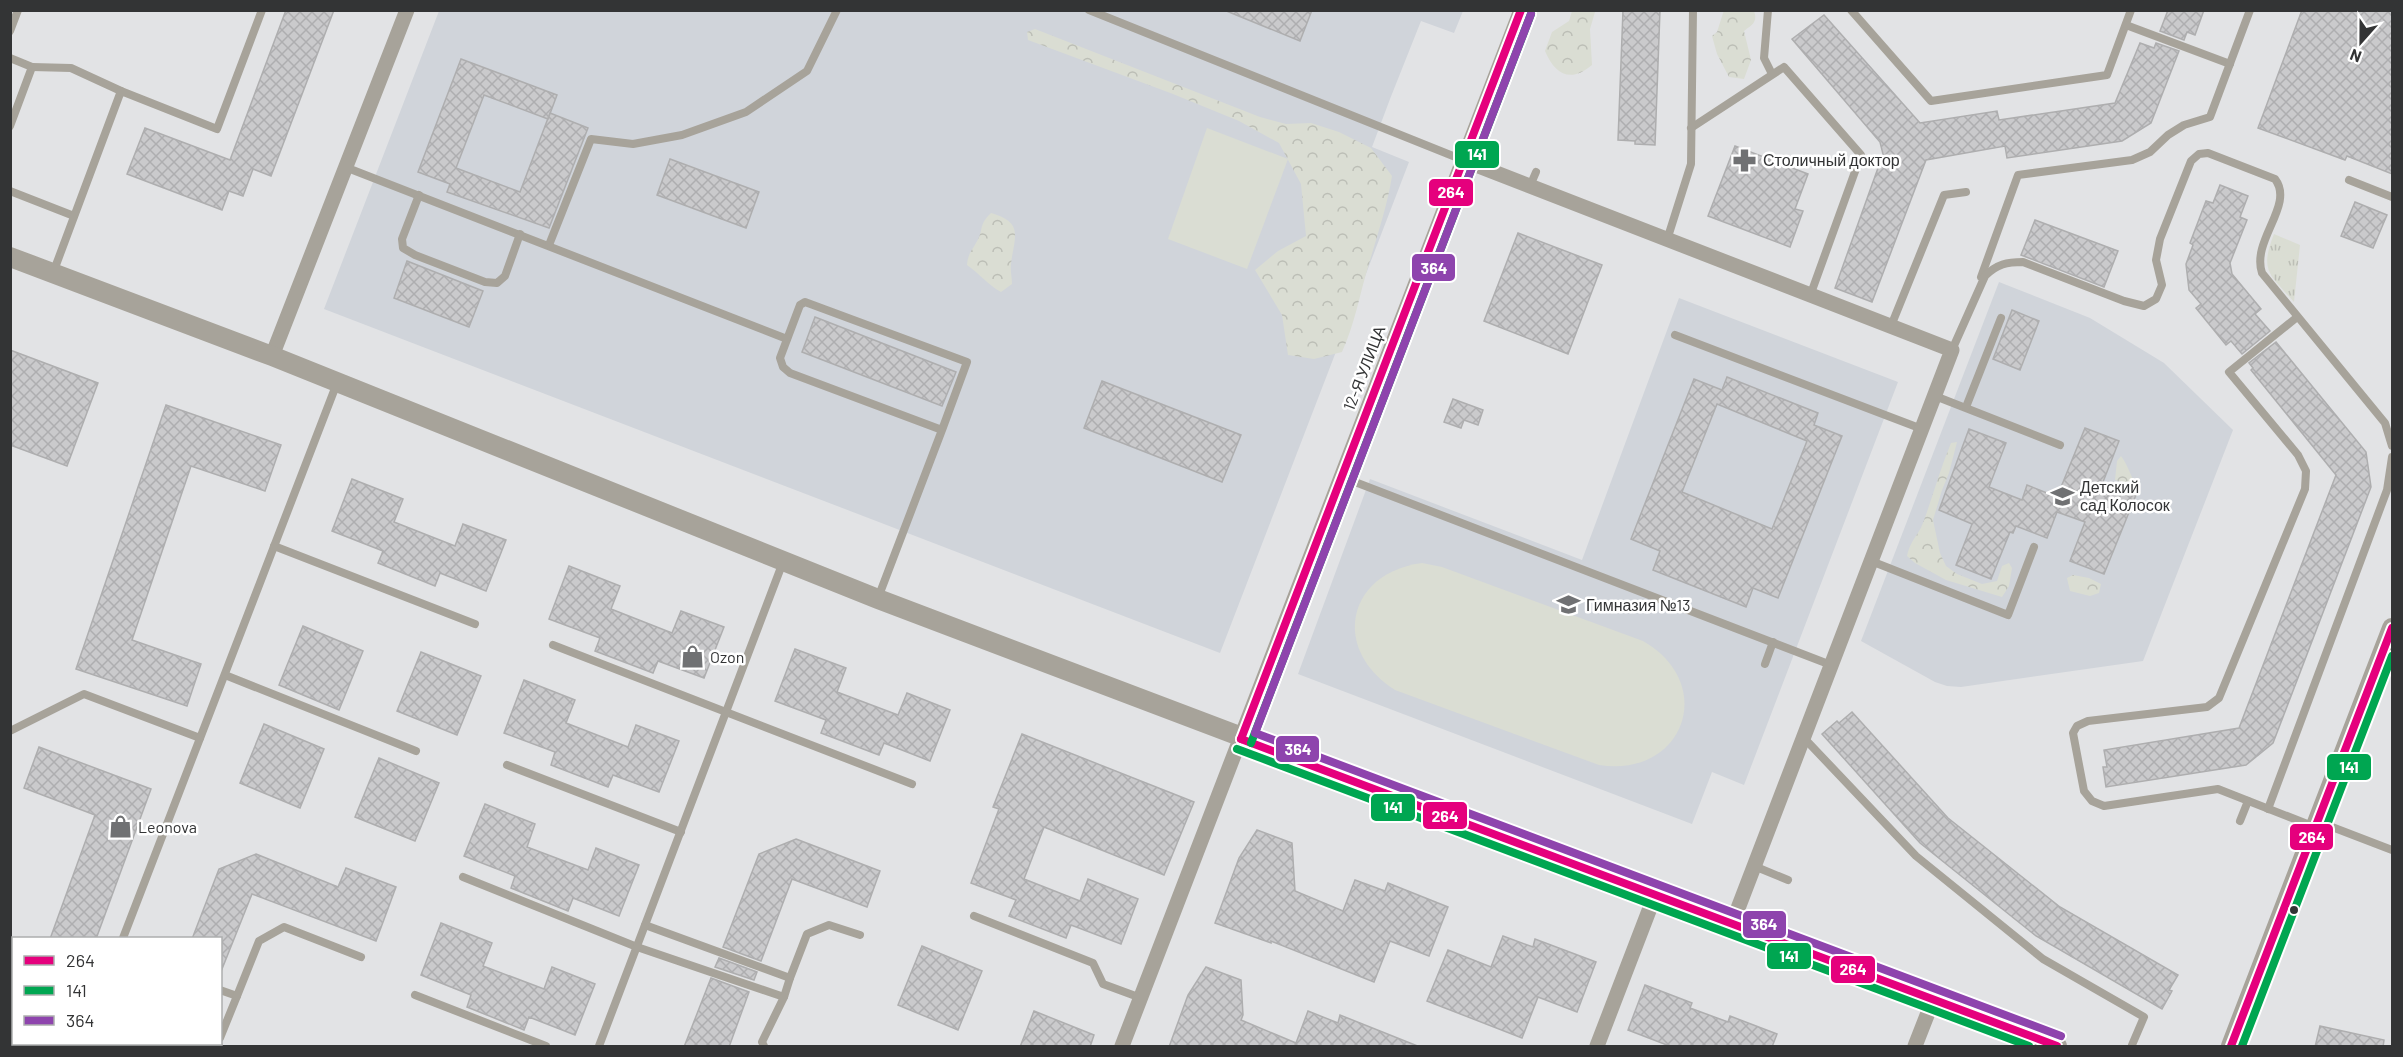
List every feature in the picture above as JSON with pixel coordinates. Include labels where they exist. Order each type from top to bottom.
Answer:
[{"type":"street","points":[[272,356],[407,10]]},
{"type":"street","name":"12-Я УЛИЦА","points":[[1122,1047],[1521,10]]},
{"type":"street","points":[[1463,160],[1533,179],[1706,256],[1952,350],[1732,924]]},
{"type":"street","points":[[10,257],[272,356],[878,599],[1241,739],[2058,1047]]},
{"type":"street","points":[[2230,1047],[2392,628]]},
{"type":"street","points":[[1597,1047],[1655,895]]},
{"type":"street","points":[[1916,1047],[1933,1000]]},
{"type":"lane","points":[[10,31],[18,10]]},
{"type":"lane","points":[[10,58],[32,67],[71,68],[121,91],[217,129],[262,10]]},
{"type":"lane","points":[[549,245],[591,139],[633,144],[682,135],[746,112],[807,71],[837,10]]},
{"type":"lane","points":[[1089,10],[1463,160]]},
{"type":"lane","points":[[1667,240],[1691,164],[1693,10]]},
{"type":"lane","points":[[1768,10],[1764,58],[1772,74]]},
{"type":"lane","points":[[1851,10],[1931,101],[2107,75],[2131,10]]},
{"type":"lane","points":[[1952,350],[1978,288],[2018,175],[2132,160],[2150,152],[2168,135],[2184,125],[2210,117],[2250,10]]},
{"type":"lane","points":[[2126,25],[2230,64]]},
{"type":"lane","points":[[10,126],[32,67]]},
{"type":"lane","points":[[1691,128],[1784,67],[1861,155],[1810,296]]},
{"type":"lane","points":[[53,273],[121,91]]},
{"type":"lane","points":[[1978,288],[1984,276],[1994,267],[2008,262],[2023,262],[2124,302],[2144,306],[2156,299],[2162,285],[2156,260],[2160,239],[2191,161],[2199,154],[2208,153],[2274,179],[2280,186],[2281,197],[2260,251],[2258,262],[2262,273],[2296,318],[2385,423],[2392,446]]},
{"type":"lane","points":[[345,167],[787,339]]},
{"type":"lane","points":[[2349,180],[2392,197]]},
{"type":"lane","points":[[10,191],[74,216]]},
{"type":"lane","points":[[1891,326],[1944,195],[1966,192]]},
{"type":"lane","points":[[419,195],[402,239],[403,248],[425,259],[485,282],[496,283],[505,276],[520,234]]},
{"type":"lane","points":[[878,599],[942,430],[967,362],[806,302],[800,306],[780,358],[783,368],[790,373],[942,430]]},
{"type":"lane","points":[[1966,407],[2001,318]]},
{"type":"lane","points":[[2296,318],[2229,372],[2298,455],[2306,471],[2305,489],[2219,698],[2207,706],[2088,721],[2077,726],[2073,734],[2074,748],[2084,791],[2091,801],[2104,806],[2218,789],[2268,809],[2392,850]]},
{"type":"lane","points":[[1675,335],[1922,429]]},
{"type":"lane","points":[[124,937],[337,382]]},
{"type":"lane","points":[[1935,396],[2060,445]]},
{"type":"lane","points":[[2268,809],[2387,490],[2392,457]]},
{"type":"lane","points":[[1342,477],[1832,665]]},
{"type":"lane","points":[[274,546],[475,624]]},
{"type":"lane","points":[[1871,561],[2008,615],[2034,547]]},
{"type":"lane","points":[[599,1047],[783,561]]},
{"type":"lane","points":[[1765,664],[1773,642]]},
{"type":"lane","points":[[553,645],[912,784]]},
{"type":"lane","points":[[225,675],[416,751]]},
{"type":"lane","points":[[10,731],[84,694],[200,738]]},
{"type":"lane","points":[[1803,737],[1916,856],[2043,959],[2144,1017],[2132,1045]]},
{"type":"lane","points":[[507,765],[681,832]]},
{"type":"lane","points":[[2240,820],[2248,801]]},
{"type":"lane","points":[[1754,866],[1788,880]]},
{"type":"lane","points":[[463,877],[637,947],[784,996]]},
{"type":"lane","points":[[974,915],[1093,963],[1103,984],[1140,998]]},
{"type":"lane","points":[[764,1047],[762,1042],[784,996],[807,934],[830,925],[860,935]]},
{"type":"lane","points":[[645,926],[790,978]]},
{"type":"lane","points":[[222,1033],[259,941],[284,927],[361,957]]},
{"type":"lane","points":[[222,991],[237,996]]},
{"type":"lane","points":[[415,995],[546,1047]]},
{"type":"shaded area","points":[[439,11],[1463,11],[1454,33],[1421,21],[1390,99],[1372,147],[1409,162],[1220,653],[324,309]]},
{"type":"shaded area","name":"Детский сад Колосок","points":[[1999,282],[2090,318],[2164,363],[2233,430],[2143,661],[1961,687],[1947,686],[1935,682],[1861,641]]},
{"type":"shaded area","name":"Гимназия №13","points":[[1679,298],[1898,382],[1744,785],[1712,772],[1692,824],[1298,674],[1370,479],[1582,560]]},
{"type":"green space","points":[[1724,10],[1754,11],[1755,21],[1744,31],[1751,60],[1744,79],[1729,77],[1717,54],[1712,36],[1717,32]]},
{"type":"green space","points":[[1572,11],[1595,12],[1590,29],[1592,65],[1584,71],[1571,75],[1559,71],[1545,51],[1552,32],[1569,21]]},
{"type":"green space","points":[[1035,29],[1260,117],[1286,124],[1311,123],[1339,132],[1371,148],[1392,176],[1385,210],[1354,320],[1342,352],[1314,359],[1288,355],[1282,315],[1255,270],[1278,251],[1306,236],[1301,184],[1279,143],[1239,121],[1028,40],[1027,32]]},
{"type":"green space","points":[[1207,128],[1288,159],[1247,269],[1168,239]]},
{"type":"green space","points":[[991,213],[1009,221],[1015,232],[1011,266],[1012,284],[1001,292],[967,265],[983,225]]},
{"type":"green space","points":[[2274,234],[2300,245],[2294,302],[2269,272],[2267,257]]},
{"type":"green space","points":[[1957,442],[1933,520],[1940,553],[1946,566],[1957,574],[1982,584],[1997,581],[2002,566],[2009,563],[2012,568],[2009,586],[2002,597],[1946,580],[1907,556],[1923,523],[1951,443]]},
{"type":"green space","points":[[2121,456],[2137,487],[2115,480],[2117,461]]},
{"type":"green space","points":[[1422,563],[1442,567],[1643,641],[1666,659],[1680,680],[1684,703],[1681,724],[1670,743],[1652,757],[1628,765],[1599,765],[1395,690],[1375,673],[1362,655],[1355,635],[1356,615],[1363,597],[1377,581],[1396,570]]},
{"type":"green space","points":[[2073,575],[2089,578],[2101,584],[2099,593],[2090,596],[2070,591],[2067,578]]},
{"type":"building","points":[[286,10],[334,10],[271,176],[253,169],[243,196],[229,191],[222,210],[127,174],[145,128],[230,160]]},
{"type":"building","points":[[1224,10],[1312,10],[1300,41]]},
{"type":"building","points":[[1623,10],[1660,10],[1655,145],[1618,140]]},
{"type":"building","points":[[2168,10],[2204,10],[2195,35],[2187,32],[2184,40],[2160,31]]},
{"type":"building","points":[[2302,10],[2392,10],[2392,174],[2347,156],[2345,160],[2258,128]]},
{"type":"building","points":[[1824,15],[1920,123],[1997,111],[1999,120],[2115,103],[2140,43],[2154,48],[2156,43],[2179,51],[2151,123],[2122,141],[2007,158],[2005,146],[1926,160],[1872,302],[1835,288],[1883,154],[1880,142],[1792,39]]},
{"type":"building","points":[[461,59],[557,95],[550,113],[588,128],[549,228],[447,192],[450,184],[418,172]],"holes":[[[484,95],[548,119],[520,192],[456,168]]]},
{"type":"building","points":[[1735,146],[1808,174],[1795,209],[1803,211],[1790,247],[1708,216]]},
{"type":"building","points":[[670,159],[759,192],[746,228],[657,195]]},
{"type":"building","points":[[2220,185],[2248,196],[2240,217],[2247,220],[2230,263],[2232,274],[2261,309],[2255,314],[2270,331],[2242,354],[2231,341],[2226,345],[2196,308],[2201,304],[2189,290],[2186,264],[2193,245],[2190,243],[2206,201],[2213,203]]},
{"type":"building","points":[[2355,202],[2387,215],[2373,248],[2341,236]]},
{"type":"building","points":[[2035,220],[2118,251],[2104,287],[2021,255]]},
{"type":"building","points":[[1518,233],[1602,265],[1568,354],[1484,321]]},
{"type":"building","points":[[407,261],[483,291],[469,327],[394,298]]},
{"type":"building","points":[[2012,310],[2039,321],[2020,370],[1993,359]]},
{"type":"building","points":[[815,317],[956,372],[942,406],[802,352]]},
{"type":"building","points":[[2276,342],[2366,452],[2371,487],[2273,743],[2246,765],[2106,787],[2103,767],[2107,767],[2104,750],[2239,728],[2336,475],[2251,370],[2253,368],[2249,363]]},
{"type":"building","points":[[10,350],[98,383],[67,466],[10,445]]},
{"type":"building","points":[[1727,377],[1818,413],[1814,425],[1842,436],[1778,598],[1753,588],[1746,607],[1653,570],[1660,551],[1631,539],[1694,379],[1722,390]],"holes":[[[1717,404],[1807,441],[1772,529],[1682,492]]]},
{"type":"building","points":[[1102,381],[1241,435],[1222,482],[1084,428]]},
{"type":"building","points":[[1453,399],[1483,410],[1478,425],[1464,420],[1461,428],[1444,422]]},
{"type":"building","points":[[166,405],[281,445],[265,491],[191,466],[132,640],[201,664],[187,706],[76,669]]},
{"type":"building","points":[[2085,428],[2119,441],[2103,482],[2136,495],[2104,574],[2070,561],[2085,522],[2057,512],[2047,538],[2016,526],[2013,533],[2010,532],[1991,579],[1956,565],[1972,524],[1939,510],[1969,429],[2006,443],[1989,487],[2022,500],[2027,485],[2057,497]]},
{"type":"building","points":[[352,479],[403,499],[394,522],[455,546],[463,524],[506,540],[486,591],[440,573],[435,586],[378,563],[383,551],[332,531]]},
{"type":"building","points":[[569,566],[620,586],[611,609],[672,633],[681,611],[724,627],[704,678],[658,661],[653,673],[595,651],[600,638],[549,619]]},
{"type":"building","points":[[303,626],[363,651],[339,710],[279,685]]},
{"type":"building","points":[[795,649],[846,668],[837,692],[898,715],[907,693],[950,710],[930,761],[884,743],[879,755],[821,733],[826,720],[775,701]]},
{"type":"building","points":[[421,652],[481,676],[457,735],[397,711]]},
{"type":"building","points":[[524,680],[575,700],[566,723],[628,747],[636,725],[679,741],[659,792],[613,775],[608,787],[551,765],[555,752],[504,733]]},
{"type":"building","points":[[1852,712],[1948,818],[2060,907],[2178,975],[2162,1009],[2036,936],[1920,843],[1822,734]]},
{"type":"building","points":[[264,724],[324,749],[300,808],[240,783]]},
{"type":"building","points":[[1022,734],[1194,802],[1164,875],[1044,827],[1024,879],[1080,901],[1088,879],[1138,899],[1121,944],[1071,925],[1066,938],[1009,916],[1016,900],[971,883],[999,809],[993,807]]},
{"type":"building","points":[[39,747],[151,789],[97,937],[51,937],[95,815],[24,788]]},
{"type":"building","points":[[379,758],[439,783],[415,841],[355,817]]},
{"type":"building","points":[[485,804],[535,824],[527,847],[588,870],[596,848],[639,865],[619,916],[573,898],[568,911],[511,888],[515,876],[464,856]]},
{"type":"building","points":[[1257,830],[1292,843],[1295,891],[1343,911],[1355,880],[1385,891],[1388,883],[1448,907],[1429,956],[1390,941],[1374,982],[1271,941],[1271,943],[1215,923],[1239,858]]},
{"type":"building","points":[[796,839],[880,871],[867,907],[792,879],[761,961],[723,947],[759,854]]},
{"type":"building","points":[[256,854],[338,887],[346,868],[396,887],[376,941],[252,894],[222,969],[222,937],[193,937],[219,869]]},
{"type":"building","points":[[441,923],[492,943],[483,966],[544,989],[552,967],[595,984],[575,1035],[529,1017],[524,1030],[467,1007],[471,995],[421,975]]},
{"type":"building","points":[[1503,936],[1533,947],[1535,939],[1596,962],[1577,1012],[1538,997],[1522,1038],[1427,1001],[1448,950],[1491,967]]},
{"type":"building","points":[[922,946],[982,971],[958,1030],[898,1005]]},
{"type":"building","points":[[719,958],[757,972],[754,980],[715,967]]},
{"type":"building","points":[[1206,967],[1241,980],[1243,1015],[1241,1020],[1296,1043],[1308,1011],[1338,1023],[1340,1015],[1420,1047],[1169,1047],[1188,995]]},
{"type":"building","points":[[711,978],[749,992],[729,1047],[684,1047]]},
{"type":"building","points":[[1645,985],[1692,1003],[1690,1008],[1728,1022],[1730,1016],[1777,1034],[1772,1047],[1672,1047],[1628,1030]]},
{"type":"building","points":[[1034,1011],[1094,1035],[1090,1047],[1020,1047]]},
{"type":"building","points":[[2320,1026],[2384,1040],[2383,1047],[2315,1047]]},
{"type":"transit line","name":"264","points":[[1241,739],[1521,10]]},
{"type":"transit line","name":"141","points":[[1251,743],[1531,14]]},
{"type":"transit line","name":"364","points":[[1531,14],[1255,733],[2061,1036]]},
{"type":"transit line","name":"264","points":[[2231,1046],[2392,628]]},
{"type":"transit line","name":"141","points":[[2242,1046],[2392,656]]},
{"type":"transit line","name":"264","points":[[1241,739],[2057,1046]]},
{"type":"transit line","name":"141","points":[[1237,749],[2029,1046]]},
{"type":"place","name":"Столичный доктор","points":[[1745,160]]},
{"type":"place","name":"Детский сад Колосок","points":[[2062,496]]},
{"type":"place","name":"Гимназия №13","points":[[1568,605]]},
{"type":"place","name":"Ozon","points":[[692,657]]},
{"type":"place","name":"Leonova","points":[[120,827]]}]
